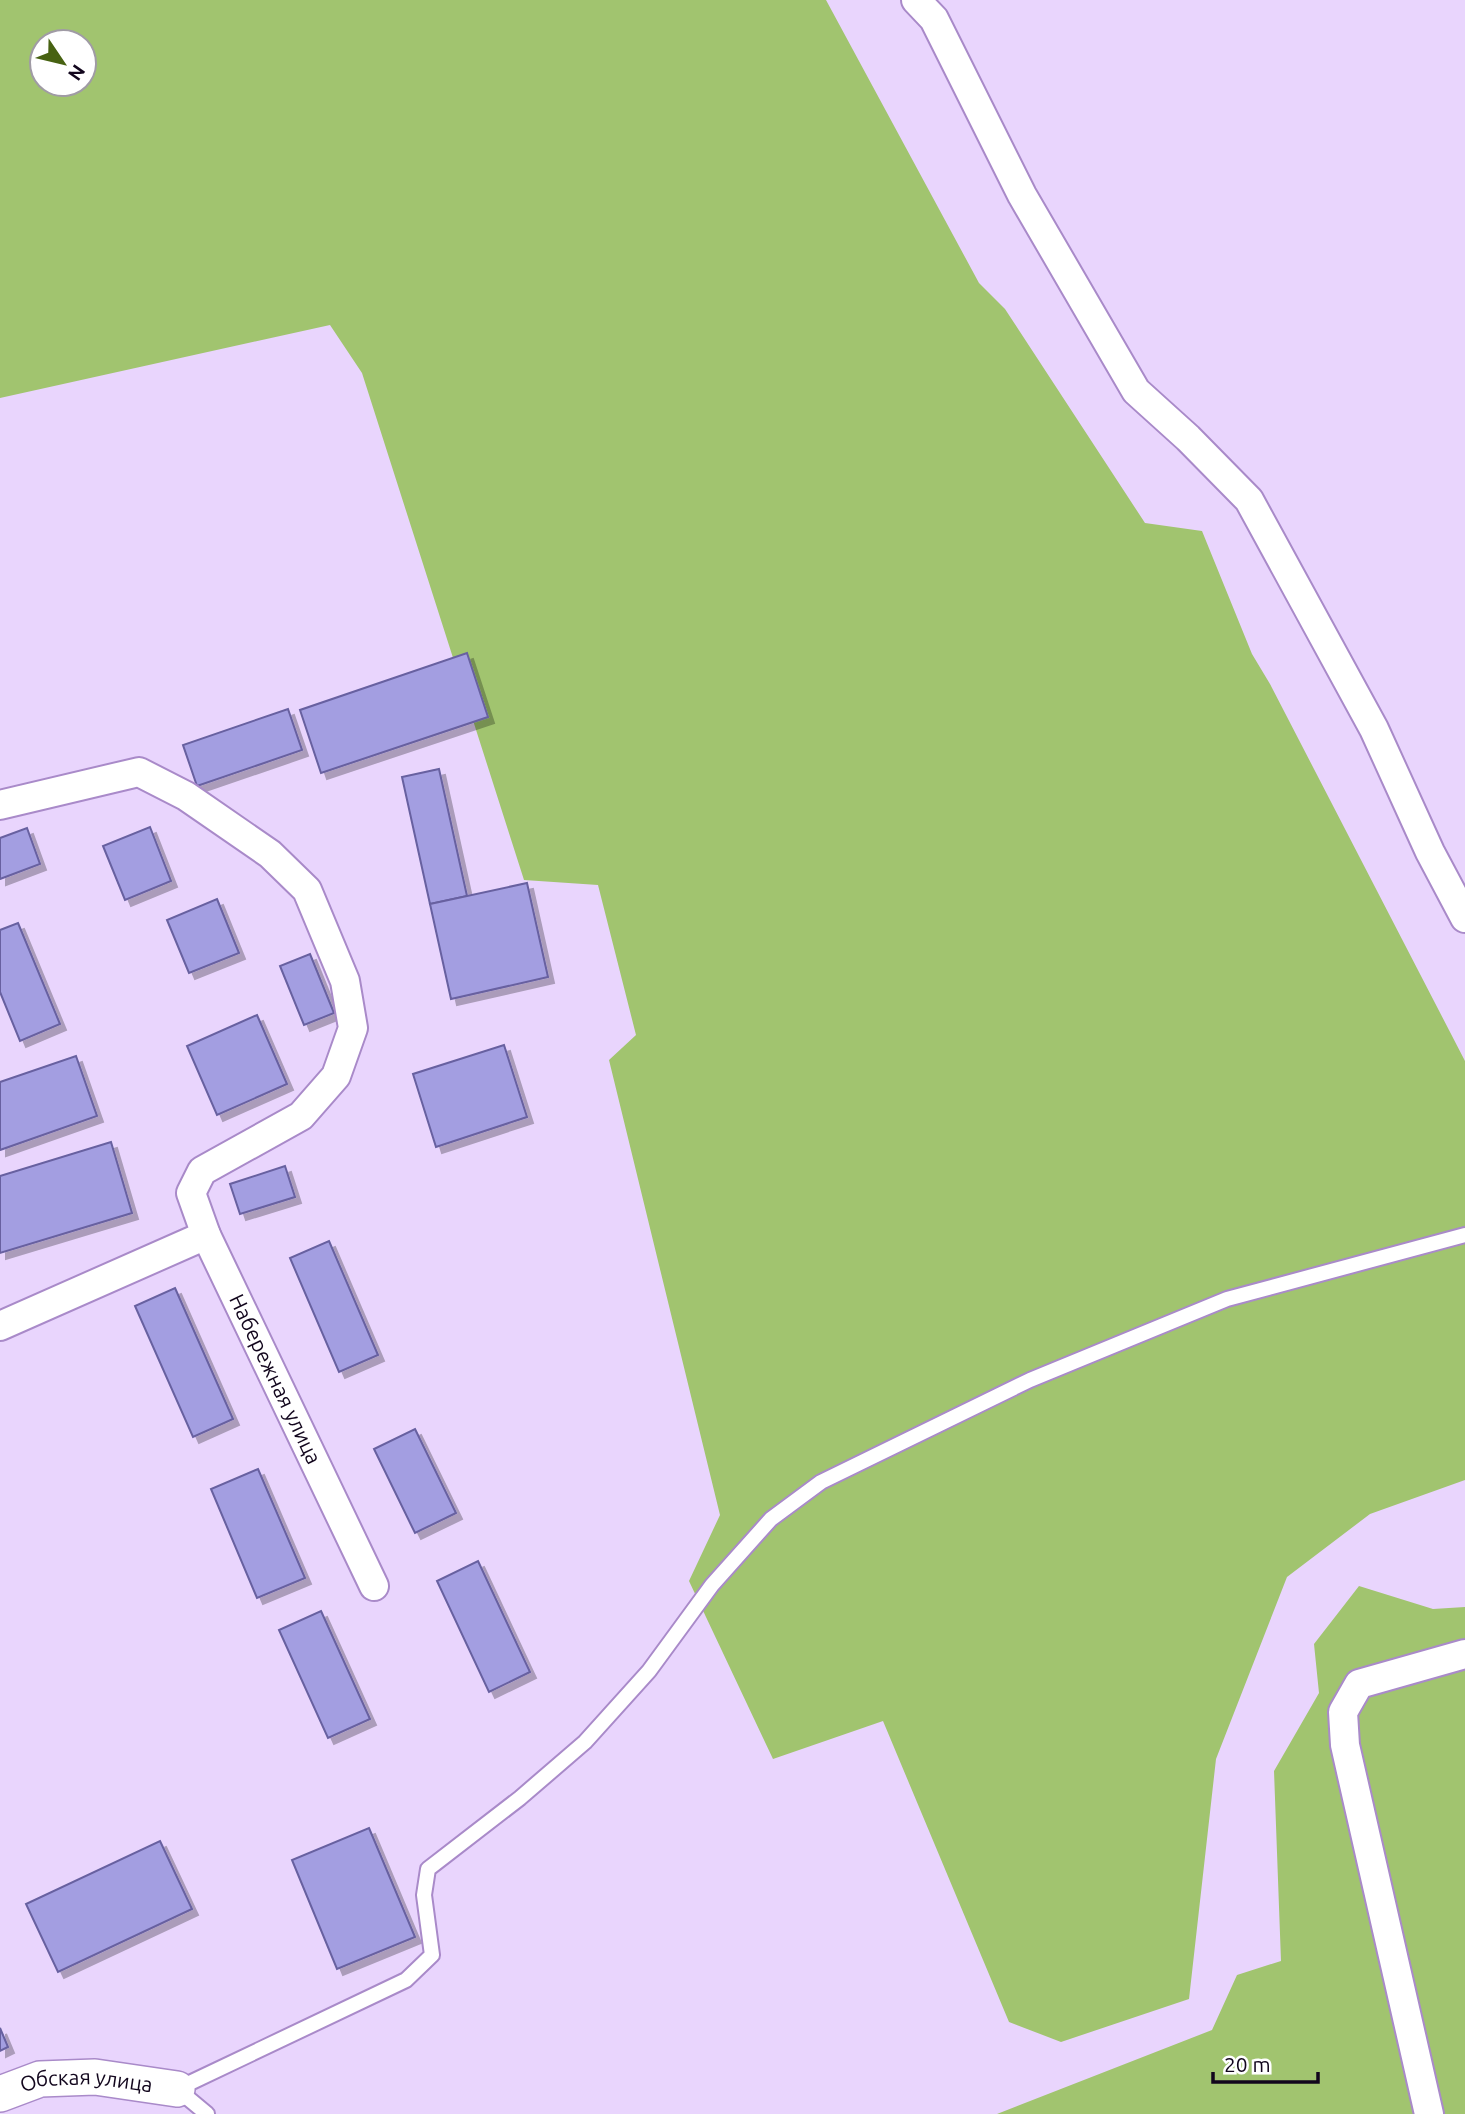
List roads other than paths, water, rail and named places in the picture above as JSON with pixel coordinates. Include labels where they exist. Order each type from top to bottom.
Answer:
[{"type":"street","points":[[916,0],[934,19],[1022,195],[1136,391],[1188,438],[1249,500],[1374,729],[1430,852],[1465,918]]},
{"type":"street","name":"Набережная улица","points":[[0,805],[139,772],[186,796],[270,854],[307,890],[345,982],[353,1028],[336,1076],[301,1116],[202,1171],[191,1194],[206,1235],[374,1586]]},
{"type":"street","points":[[0,1326],[206,1235]]},
{"type":"street","points":[[1429,2114],[1345,1745],[1343,1712],[1359,1684],[1465,1654]]},
{"type":"street","name":"Обская улица","points":[[0,2094],[40,2079],[95,2077],[177,2089]]},
{"type":"lane","points":[[208,2114],[177,2089],[406,1980],[432,1955],[424,1895],[428,1869],[520,1798],[585,1742],[649,1671],[712,1585],[771,1519],[821,1482],[1030,1380],[1227,1300],[1465,1235]]}]
